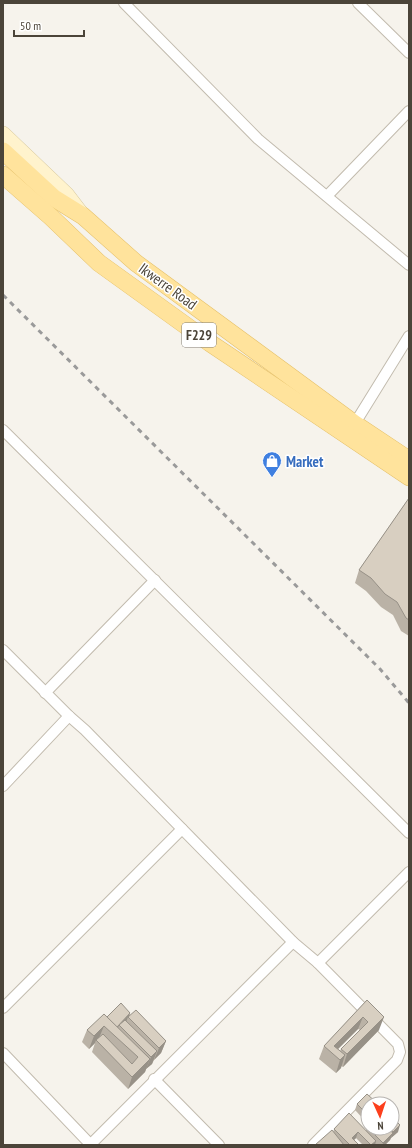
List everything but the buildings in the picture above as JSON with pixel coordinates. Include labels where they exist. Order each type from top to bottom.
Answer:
[{"type":"main road","name":"F229","points":[[5,157],[54,198],[83,216]]},
{"type":"main road","name":"Ikwerre Road","points":[[3,175],[51,217],[99,263],[210,343],[351,430],[409,460]]},
{"type":"main road","name":"Ikwerre Road","points":[[83,216],[136,263],[351,430],[409,477]]},
{"type":"street","points":[[124,3],[258,139],[409,264]]},
{"type":"street","points":[[358,3],[409,53]]},
{"type":"street","points":[[327,196],[409,111]]},
{"type":"street","name":"Ikwerre Road","points":[[3,134],[67,195],[83,216]]},
{"type":"street","points":[[351,430],[409,336]]},
{"type":"street","points":[[3,430],[409,833]]},
{"type":"street","points":[[46,693],[155,580]]},
{"type":"street","points":[[3,650],[85,730],[292,942],[318,963],[398,1044],[400,1052],[397,1060],[313,1145]]},
{"type":"street","points":[[3,786],[69,716]]},
{"type":"street","points":[[3,1008],[182,829]]},
{"type":"street","points":[[318,963],[409,872]]},
{"type":"street","points":[[4,1056],[90,1145],[292,942]]},
{"type":"street","points":[[154,1079],[219,1145]]},
{"type":"railway","points":[[3,295],[380,669],[409,703]]},
{"type":"place","name":"Market","points":[[272,478]]}]
